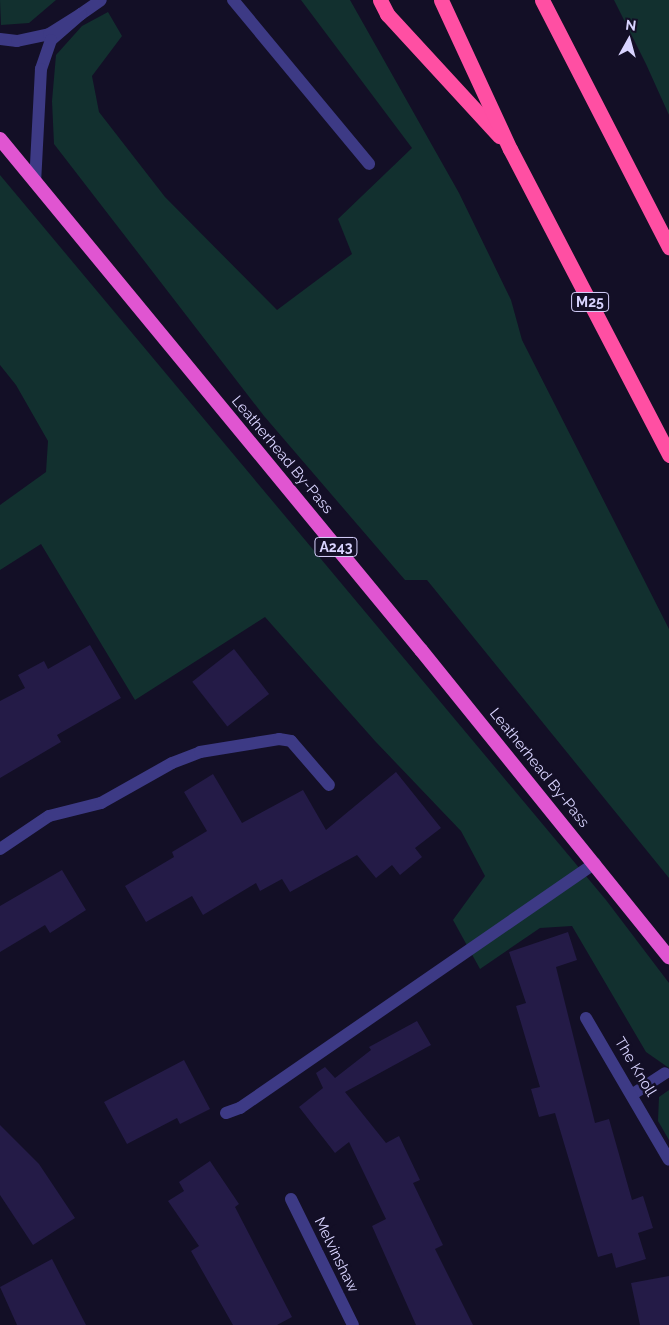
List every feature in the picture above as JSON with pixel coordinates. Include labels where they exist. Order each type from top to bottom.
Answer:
[{"type":"highway","name":"M25","points":[[380,0],[387,14],[510,148]]},
{"type":"highway","name":"M25","points":[[441,0],[510,148],[669,455]]},
{"type":"highway","points":[[542,0],[669,247]]},
{"type":"highway","name":"Leatherhead By-Pass","points":[[0,139],[595,863],[669,957]]},
{"type":"street","points":[[35,182],[41,69],[51,40],[101,0]]},
{"type":"street","points":[[233,0],[369,164]]},
{"type":"street","points":[[0,39],[17,41],[49,34],[82,14]]},
{"type":"street","points":[[0,849],[49,816],[101,803],[172,763],[200,752],[279,739],[291,741],[302,750],[330,785]]},
{"type":"street","points":[[226,1113],[240,1108],[595,863]]},
{"type":"street","name":"The Knoll","points":[[586,1018],[633,1094],[669,1160]]},
{"type":"street","points":[[633,1094],[665,1073]]},
{"type":"street","name":"Melvinshaw","points":[[291,1199],[352,1325]]},
{"type":"green space","points":[[0,0],[56,0],[29,23],[1,25]]},
{"type":"green space","points":[[301,0],[350,0],[459,193],[511,300],[522,340],[669,629],[669,878],[427,580],[405,580],[264,416],[54,144],[52,101],[56,55],[82,26],[108,12],[122,36],[92,76],[99,112],[165,197],[277,310],[352,254],[338,219],[412,148]]},
{"type":"green space","points":[[614,0],[669,0],[669,115],[646,64]]},
{"type":"green space","points":[[0,175],[606,900],[669,983],[669,1068],[646,1052],[572,926],[540,928],[480,969],[453,920],[485,876],[461,831],[375,741],[265,617],[135,700],[41,544],[0,570],[0,505],[46,472],[48,441],[16,385],[0,365]]},
{"type":"green space","points":[[669,1090],[669,1140],[658,1121],[659,1097]]},
{"type":"building","points":[[90,645],[121,698],[57,735],[61,742],[0,778],[0,701],[25,688],[18,675],[44,661],[48,669]]},
{"type":"building","points":[[234,649],[269,694],[227,727],[192,682]]},
{"type":"building","points":[[396,772],[441,828],[415,848],[422,857],[400,875],[392,865],[376,878],[357,855],[290,892],[282,879],[260,891],[256,883],[203,915],[192,896],[146,922],[125,886],[174,857],[172,852],[207,831],[184,792],[213,774],[242,823],[303,790],[326,830]]},
{"type":"building","points":[[62,870],[86,910],[50,933],[45,925],[0,952],[0,906]]},
{"type":"building","points":[[568,932],[577,960],[556,967],[595,1123],[609,1119],[632,1200],[643,1196],[653,1228],[638,1233],[646,1259],[616,1268],[612,1253],[598,1257],[555,1113],[539,1117],[531,1089],[540,1087],[516,1006],[526,1003],[509,952]]},
{"type":"building","points":[[417,1021],[431,1045],[345,1092],[386,1143],[399,1136],[420,1180],[413,1183],[443,1245],[435,1249],[473,1325],[416,1325],[372,1226],[386,1219],[349,1142],[335,1153],[299,1107],[323,1088],[316,1073],[325,1067],[335,1078],[371,1050],[369,1047]]},
{"type":"building","points":[[184,1060],[210,1109],[180,1124],[177,1118],[127,1144],[104,1102]]},
{"type":"building","points":[[0,1125],[39,1164],[75,1218],[33,1245],[0,1195]]},
{"type":"building","points":[[210,1161],[239,1204],[235,1207],[292,1317],[277,1325],[233,1325],[191,1251],[199,1246],[168,1201],[184,1191],[179,1182]]},
{"type":"building","points":[[52,1259],[86,1325],[17,1325],[0,1287]]},
{"type":"building","points":[[669,1276],[669,1325],[640,1325],[631,1283]]}]
